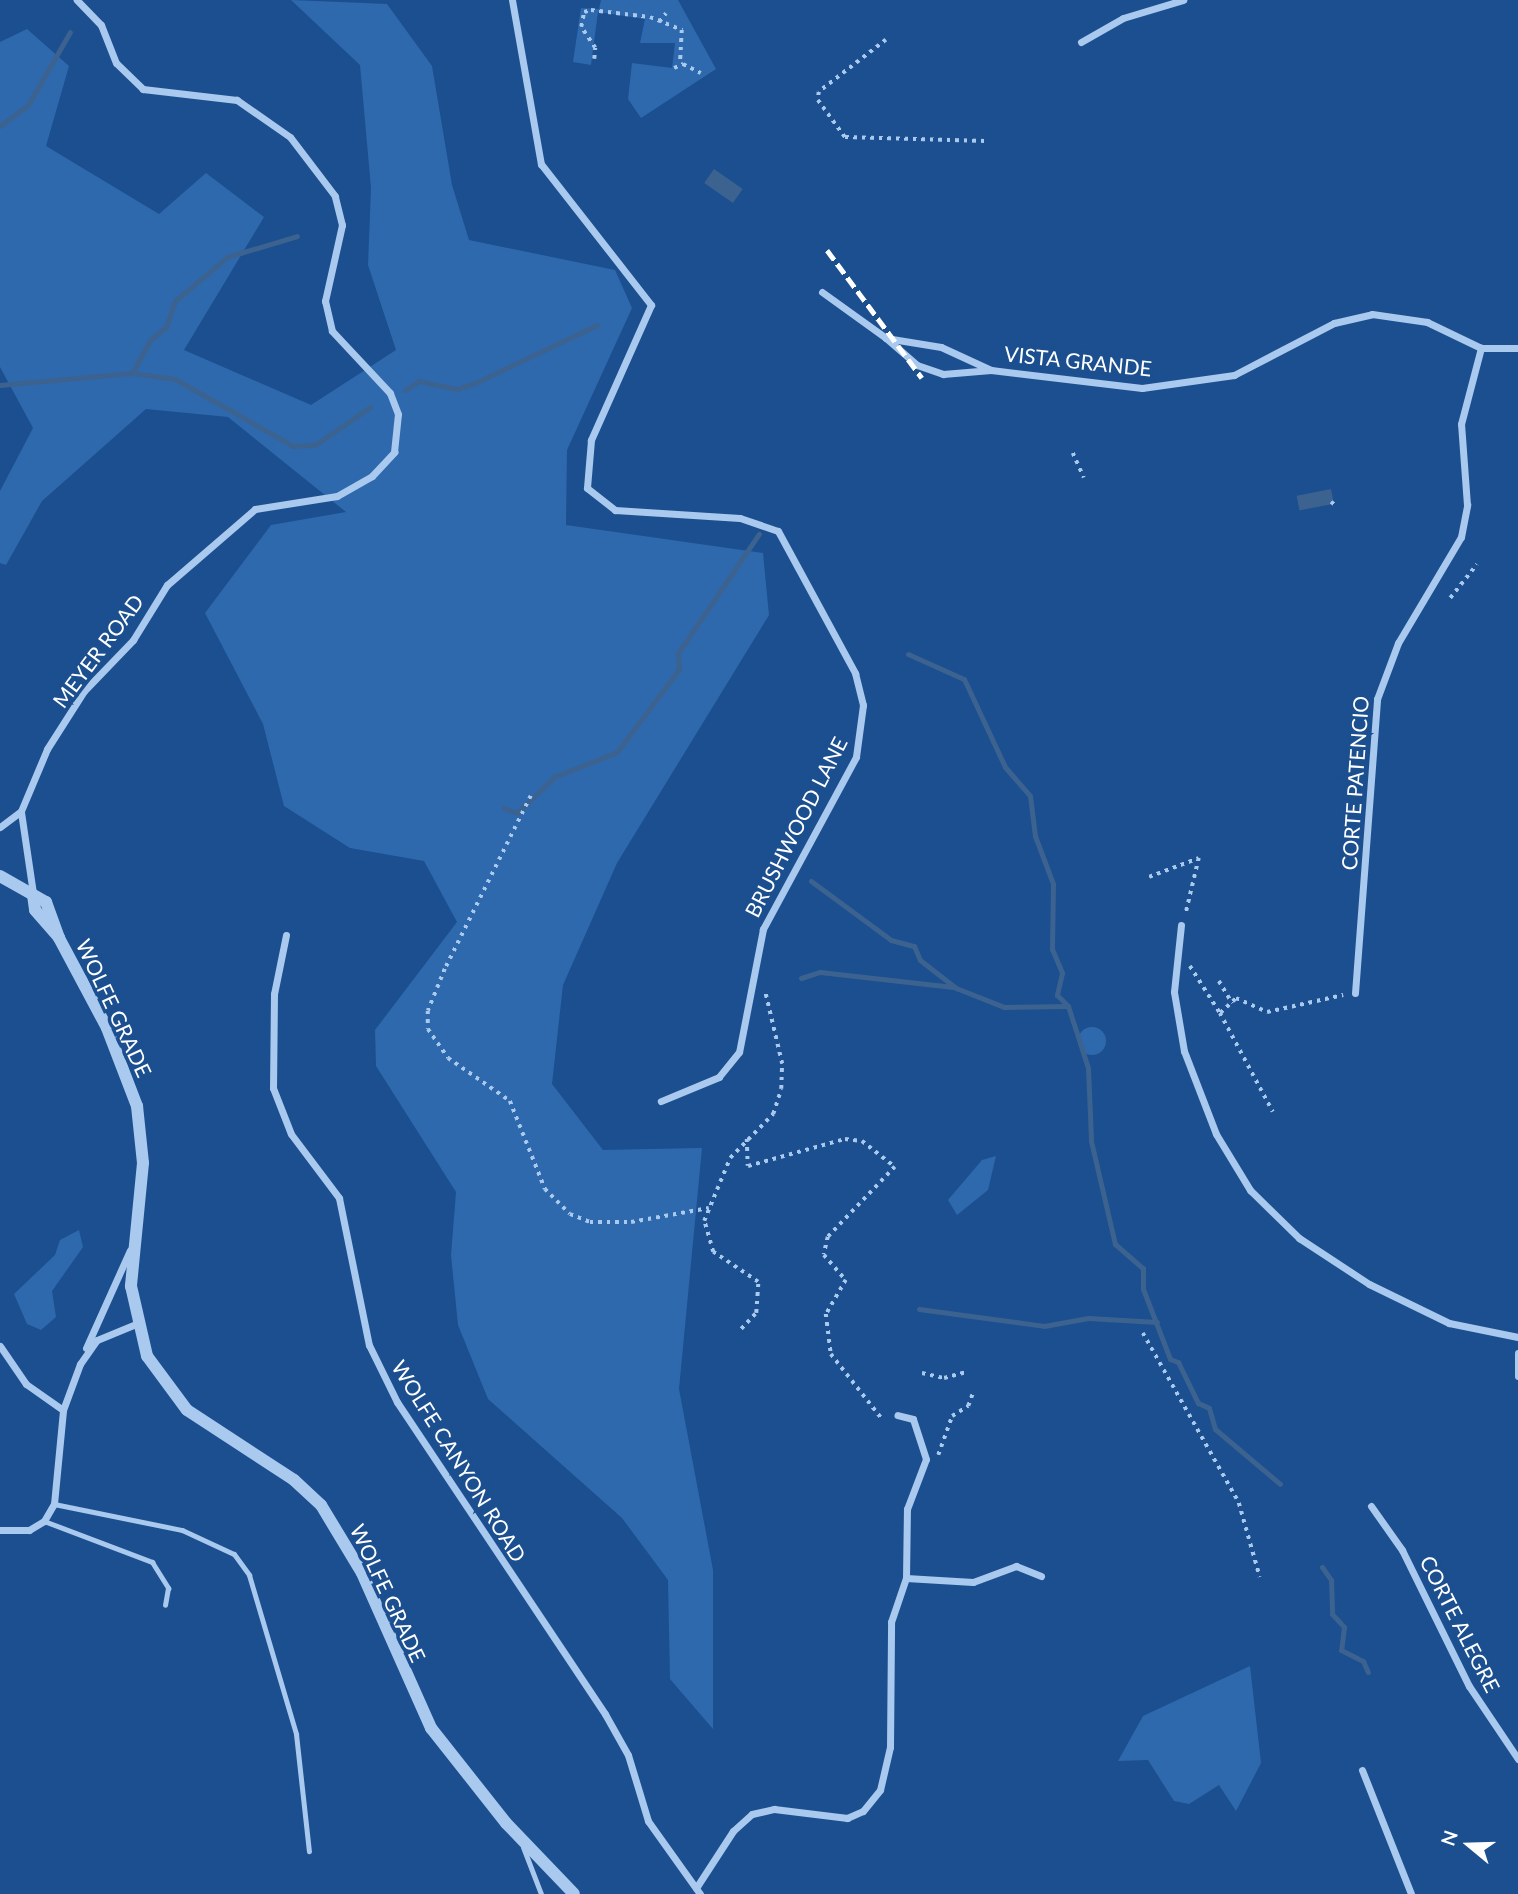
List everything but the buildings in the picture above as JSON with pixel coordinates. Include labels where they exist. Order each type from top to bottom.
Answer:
[{"type":"street","name":"MEYER ROAD","points":[[0,827],[21,811],[47,749],[84,691],[133,640],[167,585],[255,509],[337,496],[372,476],[394,452],[398,414],[390,393],[332,331],[325,300],[342,225],[335,196],[290,137],[237,100],[143,89],[116,63],[96,16],[77,0]]},
{"type":"street","name":"BRUSHWOOD LANE","points":[[512,0],[541,164],[651,305],[591,440],[587,488],[615,510],[740,518],[778,531],[862,695],[856,757],[768,918],[756,956],[747,1031],[733,1061],[710,1083],[661,1101]]},
{"type":"street","points":[[1082,42],[1123,18],[1183,0]]},
{"type":"street","name":"VISTA GRANDE","points":[[821,292],[934,372],[990,370],[1134,387],[1187,386],[1251,369],[1334,323],[1372,314],[1414,317],[1481,348],[1518,348]]},
{"type":"street","name":"VISTA GRANDE","points":[[886,338],[941,346],[990,370]]},
{"type":"street","name":"CORTE PATENCIO","points":[[1355,993],[1377,699],[1398,643],[1461,537],[1467,494],[1461,424],[1481,348]]},
{"type":"street","name":"WOLFE GRADE","points":[[21,811],[35,910],[59,938],[120,1056],[137,1106],[143,1163],[134,1240],[136,1324],[154,1368],[187,1410],[294,1480],[321,1505],[362,1573],[431,1728],[521,1840],[574,1894]]},
{"type":"street","points":[[0,876],[33,895]]},
{"type":"street","points":[[1181,925],[1174,992],[1182,1044],[1216,1134],[1250,1190],[1299,1238],[1377,1288],[1449,1323],[1518,1337]]},
{"type":"street","name":"WOLFE CANYON ROAD","points":[[286,935],[274,994],[273,1088],[291,1134],[339,1198],[369,1345],[397,1402],[605,1714],[628,1755],[648,1821],[698,1891]]},
{"type":"street","points":[[0,1530],[29,1530],[44,1521],[54,1504],[63,1410],[134,1240]]},
{"type":"street","points":[[80,1364],[97,1340],[136,1324]]},
{"type":"street","points":[[0,1346],[26,1384],[63,1410]]},
{"type":"street","points":[[1518,1353],[1518,1376]]},
{"type":"street","points":[[698,1891],[733,1831],[752,1814],[774,1809],[839,1819],[876,1799],[890,1747],[891,1622],[906,1578],[907,1509],[926,1459],[925,1438],[913,1419],[897,1416]]},
{"type":"street","name":"CORTE ALEGRE","points":[[1371,1506],[1406,1558],[1469,1686],[1518,1759]]},
{"type":"street","points":[[906,1578],[973,1582],[1016,1566],[1041,1576]]},
{"type":"street","points":[[1362,1770],[1411,1894]]},
{"type":"lane","points":[[54,1504],[182,1530],[234,1554],[249,1575],[296,1734],[309,1851]]},
{"type":"lane","points":[[44,1521],[152,1562],[168,1588],[166,1605]]},
{"type":"lane","points":[[521,1840],[541,1894]]},
{"type":"path","points":[[594,59],[591,40],[581,34],[584,12],[659,22],[682,30],[680,64]]},
{"type":"path","points":[[659,22],[666,13]]},
{"type":"path","points":[[886,40],[819,92],[818,100],[845,136],[986,141]]},
{"type":"path","points":[[674,68],[680,64]]},
{"type":"path","points":[[680,64],[701,74]]},
{"type":"path","points":[[1073,453],[1084,478]]},
{"type":"path","points":[[1450,598],[1477,564]]},
{"type":"path","points":[[531,796],[445,969],[428,1011],[428,1029],[448,1058],[510,1101],[545,1189],[570,1214],[590,1222],[631,1222],[709,1208]]},
{"type":"path","points":[[1149,877],[1199,858],[1196,891],[1181,925]]},
{"type":"path","points":[[741,1329],[756,1313],[758,1282],[709,1246],[709,1208],[730,1158],[772,1114],[782,1064],[756,956]]},
{"type":"path","points":[[1200,981],[1273,1112]]},
{"type":"path","points":[[1219,981],[1232,1003]]},
{"type":"path","points":[[1220,1013],[1232,1003],[1249,1002],[1267,1012],[1355,993]]},
{"type":"path","points":[[747,1139],[748,1166],[845,1139],[862,1141],[895,1167],[828,1237],[824,1255],[846,1280],[826,1314],[831,1354],[883,1420]]},
{"type":"path","points":[[1143,1333],[1238,1503],[1260,1577]]},
{"type":"path","points":[[922,1373],[944,1378],[967,1372]]},
{"type":"path","points":[[941,1453],[951,1416],[968,1406],[973,1391]]},
{"type":"shaded area","points":[[291,0],[387,4],[432,66],[452,185],[469,240],[615,270],[632,308],[567,450],[566,525],[763,553],[769,615],[617,863],[563,985],[552,1084],[603,1150],[702,1148],[679,1389],[713,1570],[713,1729],[670,1679],[668,1580],[622,1518],[488,1399],[458,1325],[451,1255],[456,1192],[376,1066],[375,1030],[457,922],[424,861],[350,848],[284,806],[263,724],[205,613],[271,525],[346,512],[228,417],[146,409],[42,501],[6,565],[0,563],[0,491],[33,428],[0,367],[0,42],[27,29],[69,66],[46,146],[159,214],[206,173],[264,217],[184,350],[311,405],[396,350],[368,265],[371,188],[360,65]]},
{"type":"shaded area","points":[[601,0],[678,0],[716,69],[641,118],[628,99],[632,63],[672,68],[675,43],[640,43],[645,19],[598,12],[591,65],[573,62],[581,8],[599,9]]},
{"type":"shaded area","points":[[714,169],[743,189],[733,203],[704,183]]},
{"type":"shaded area","points":[[1331,489],[1334,504],[1300,510],[1297,496]]},
{"type":"shaded area","points":[[1092,1027],[1102,1031],[1106,1041],[1102,1051],[1092,1055],[1082,1051],[1078,1041],[1082,1031]]},
{"type":"shaded area","points":[[996,1156],[988,1190],[957,1215],[948,1200],[982,1160]]},
{"type":"shaded area","points":[[79,1230],[83,1247],[52,1291],[56,1317],[41,1330],[27,1324],[14,1294],[55,1255],[60,1240]]},
{"type":"shaded area","points":[[1250,1666],[1261,1763],[1236,1811],[1219,1785],[1189,1804],[1174,1801],[1148,1760],[1118,1761],[1143,1716]]},
{"type":"waterway","points":[[0,126],[28,105],[70,32]]},
{"type":"waterway","points":[[132,373],[150,340],[166,327],[175,301],[227,257],[297,236]]},
{"type":"waterway","points":[[405,390],[419,381],[457,389],[475,383],[597,325]]},
{"type":"waterway","points":[[0,385],[132,373],[175,379],[293,446],[315,445],[370,407]]},
{"type":"waterway","points":[[504,808],[517,813],[554,777],[617,752],[679,669],[678,653],[759,534]]},
{"type":"waterway","points":[[908,654],[964,679],[1005,767],[1030,796],[1035,836],[1053,884],[1052,949],[1062,973],[1057,995],[1068,1006]]},
{"type":"waterway","points":[[811,881],[891,940],[914,946],[920,960],[956,988],[1004,1007],[1068,1006],[1088,1068],[1091,1141],[1115,1244],[1143,1268],[1143,1289],[1170,1359],[1178,1362],[1198,1403],[1209,1408],[1215,1429],[1280,1484]]},
{"type":"waterway","points":[[801,978],[820,972],[953,987]]},
{"type":"waterway","points":[[919,1309],[1044,1326],[1088,1318],[1157,1322]]},
{"type":"waterway","points":[[1322,1567],[1331,1580],[1332,1614],[1344,1627],[1341,1650],[1363,1661],[1368,1672]]},
{"type":"railway","points":[[827,250],[922,378]]}]
